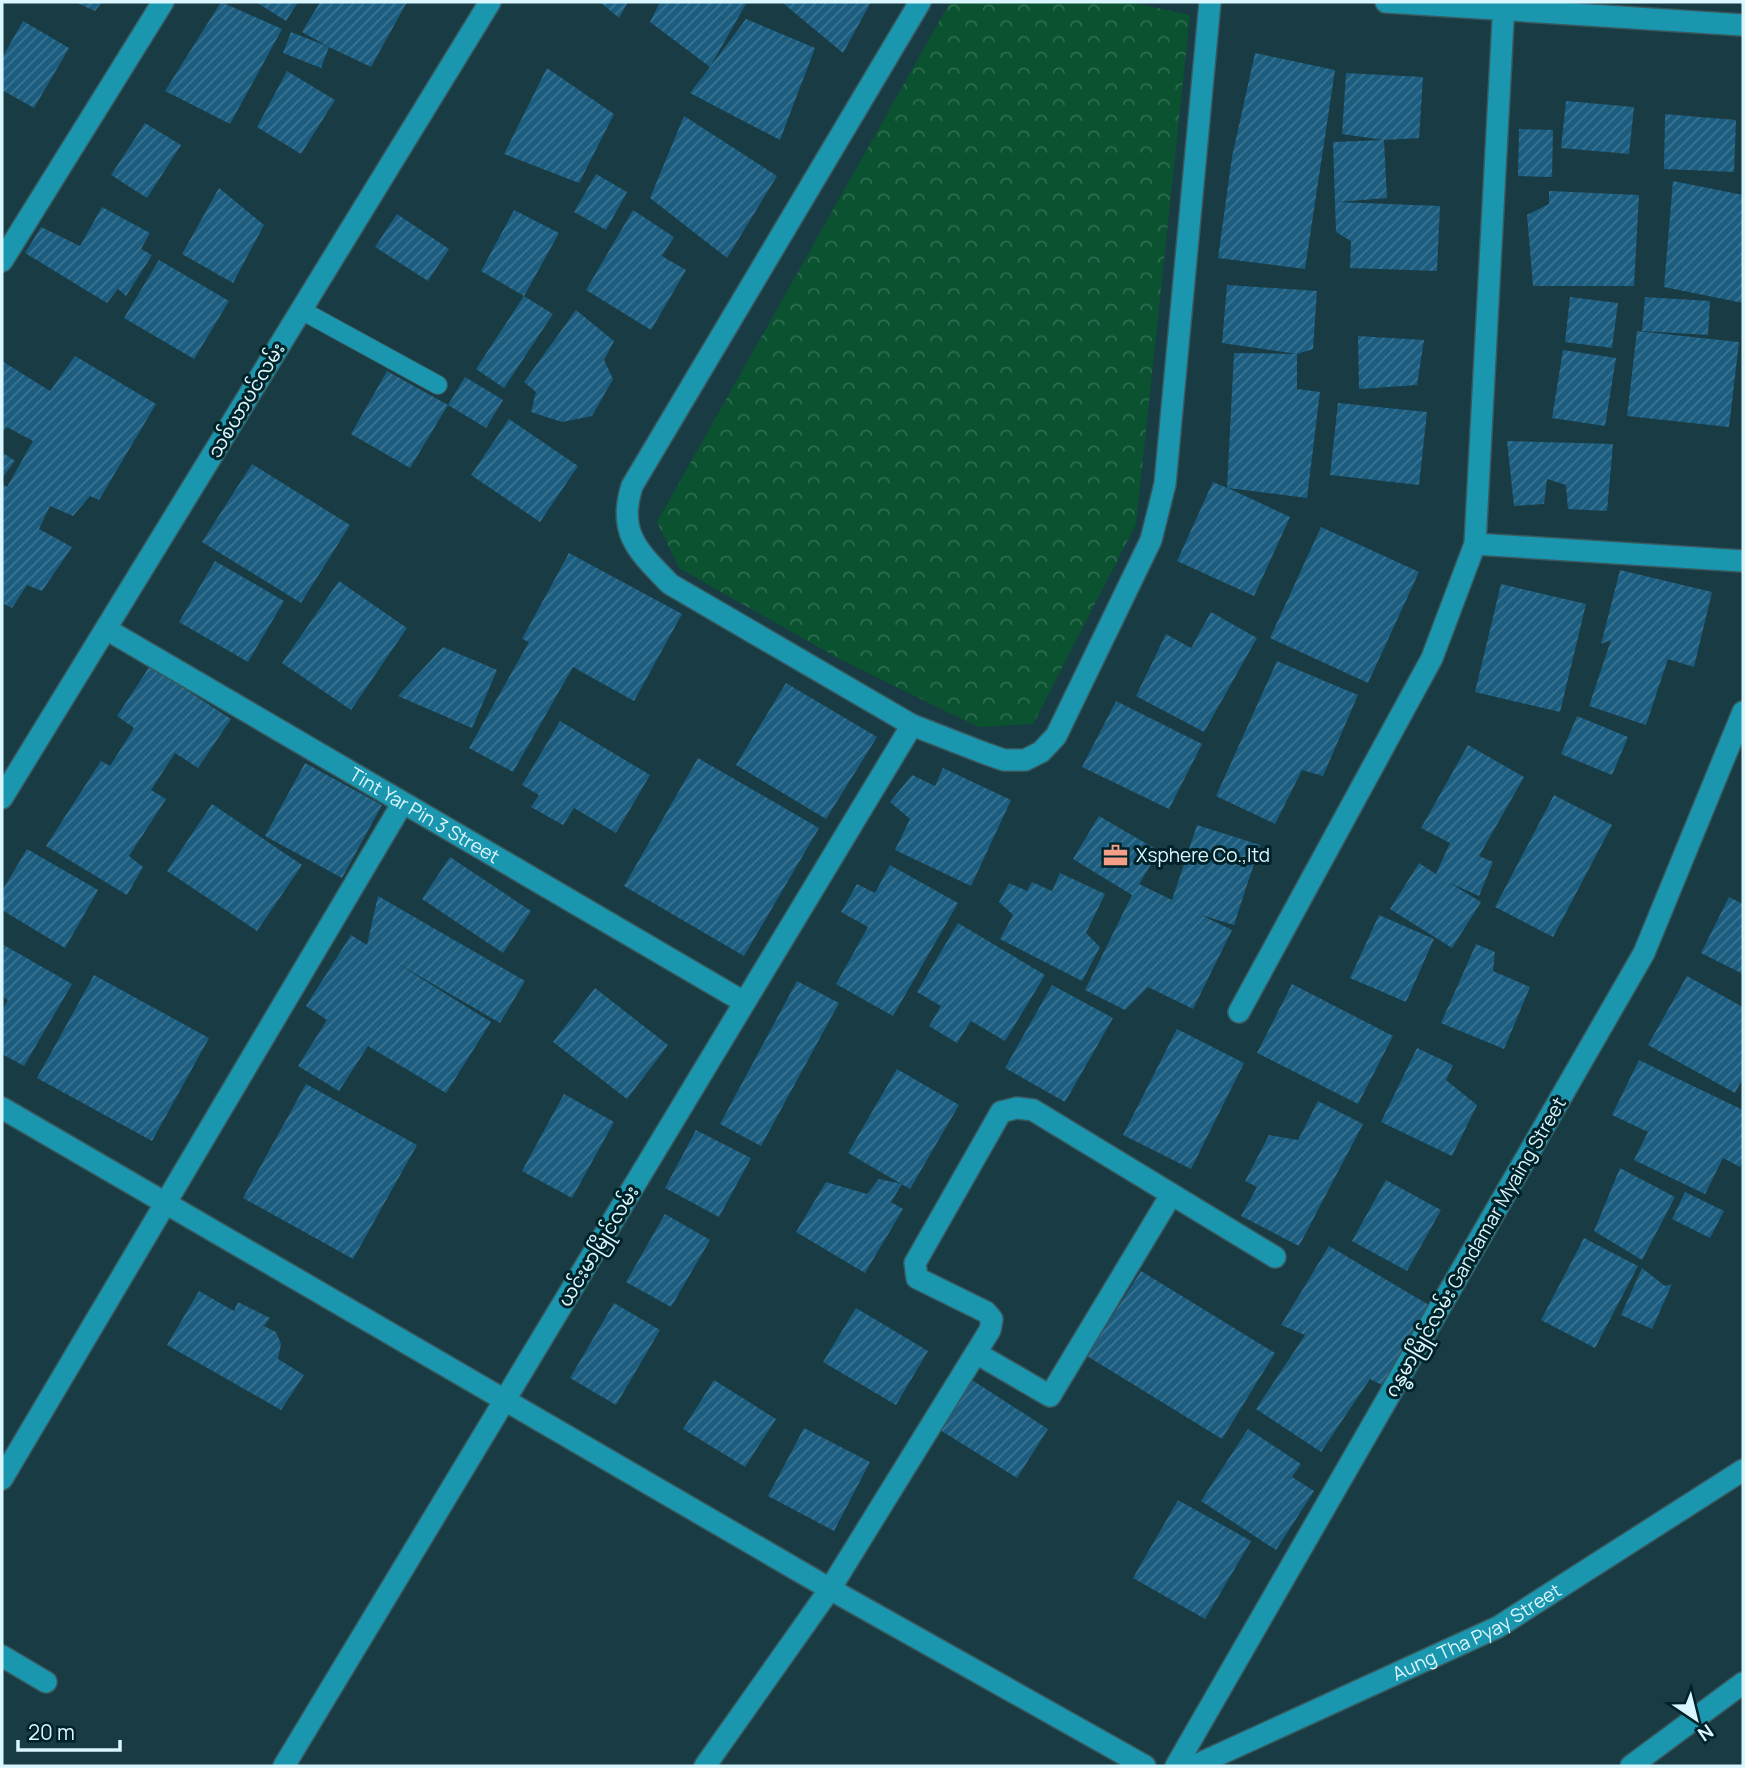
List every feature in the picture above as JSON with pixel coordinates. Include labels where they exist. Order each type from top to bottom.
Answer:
[{"type":"street","points":[[2,261],[163,2]]},
{"type":"street","name":"သစ်ယာပင်လမ်း","points":[[2,798],[490,2]]},
{"type":"street","points":[[920,2],[632,486],[625,509],[626,524],[637,545],[670,584],[912,724],[1004,760],[1025,760],[1041,752],[1056,736],[1151,540],[1165,484],[1210,2]]},
{"type":"street","points":[[1386,2],[1504,5],[1743,24]]},
{"type":"street","points":[[1239,1012],[1432,658],[1475,544],[1504,5]]},
{"type":"street","points":[[1475,544],[1743,561]]},
{"type":"street","name":"Tint Yar Pin 3 Street","points":[[106,629],[744,1002]]},
{"type":"street","name":"ဂန္ဓမာမြိုင်လမ်း Gandamar Myaing Street","points":[[1176,1766],[1644,953],[1743,712]]},
{"type":"street","name":"ယင်းမာမြိုင်လမ်း","points":[[284,1766],[912,724]]},
{"type":"street","points":[[2,1479],[402,804]]},
{"type":"street","points":[[2,1108],[830,1589],[1145,1766]]},
{"type":"street","points":[[705,1766],[830,1589],[990,1329],[992,1319],[986,1312],[930,1287],[917,1278],[915,1263],[1001,1112],[1017,1108],[1033,1110],[1275,1257]]},
{"type":"street","points":[[976,1353],[1051,1396],[1171,1195]]},
{"type":"street","name":"Aung Tha Pyay Street","points":[[1194,1766],[1498,1627],[1743,1470]]},
{"type":"street","points":[[2,1656],[46,1682]]},
{"type":"street","points":[[1631,1766],[1743,1683]]},
{"type":"lane","points":[[302,310],[438,386]]},
{"type":"green space","points":[[950,2],[1130,2],[1190,15],[1136,524],[1033,724],[978,727],[836,657],[679,568],[657,522]]},
{"type":"building","points":[[75,2],[102,2],[95,11]]},
{"type":"building","points":[[221,2],[282,29],[230,124],[165,91]]},
{"type":"building","points":[[256,2],[298,2],[286,21]]},
{"type":"building","points":[[320,2],[407,2],[371,67],[302,32]]},
{"type":"building","points":[[600,2],[628,2],[619,18]]},
{"type":"building","points":[[660,2],[747,2],[710,67],[650,22]]},
{"type":"building","points":[[871,2],[843,53],[784,4]]},
{"type":"building","points":[[746,19],[815,48],[780,140],[690,93]]},
{"type":"building","points":[[23,21],[69,48],[34,108],[2,90],[2,58]]},
{"type":"building","points":[[291,32],[329,47],[321,68],[283,53]]},
{"type":"building","points":[[1255,53],[1335,70],[1305,269],[1218,258],[1232,157]]},
{"type":"building","points":[[547,68],[614,114],[579,183],[504,154]]},
{"type":"building","points":[[287,71],[335,100],[301,154],[257,127]]},
{"type":"building","points":[[1346,73],[1423,77],[1419,138],[1384,140],[1342,134]]},
{"type":"building","points":[[1566,101],[1634,107],[1629,154],[1561,148]]},
{"type":"building","points":[[1665,114],[1736,120],[1734,172],[1664,169]]},
{"type":"building","points":[[684,116],[777,176],[727,258],[650,198]]},
{"type":"building","points":[[145,123],[181,145],[147,198],[111,175]]},
{"type":"building","points":[[1519,129],[1553,130],[1552,177],[1518,176]]},
{"type":"building","points":[[1384,140],[1387,198],[1337,202],[1440,206],[1437,271],[1350,268],[1351,241],[1336,232],[1333,142]]},
{"type":"building","points":[[596,174],[627,192],[606,230],[574,212]]},
{"type":"building","points":[[1673,181],[1743,195],[1743,303],[1664,287]]},
{"type":"building","points":[[219,188],[264,225],[233,283],[182,254]]},
{"type":"building","points":[[1549,191],[1639,195],[1634,286],[1533,286],[1527,215],[1549,204]]},
{"type":"building","points":[[102,207],[150,233],[141,249],[152,255],[126,296],[118,289],[107,303],[25,253],[41,227],[80,246]]},
{"type":"building","points":[[514,210],[559,233],[524,296],[481,271]]},
{"type":"building","points":[[633,210],[674,237],[662,256],[686,270],[651,330],[586,290]]},
{"type":"building","points":[[397,214],[449,249],[428,281],[375,247]]},
{"type":"building","points":[[159,260],[229,301],[194,359],[124,318]]},
{"type":"building","points":[[1227,285],[1317,291],[1313,349],[1297,354],[1222,343]]},
{"type":"building","points":[[524,296],[553,314],[504,388],[476,369]]},
{"type":"building","points":[[1570,297],[1618,303],[1612,348],[1565,342]]},
{"type":"building","points":[[1645,297],[1710,301],[1708,335],[1642,331]]},
{"type":"building","points":[[576,310],[614,341],[604,360],[613,379],[592,416],[562,422],[531,412],[536,392],[524,382]]},
{"type":"building","points":[[1637,331],[1739,342],[1729,427],[1627,416]]},
{"type":"building","points":[[1358,336],[1424,340],[1417,385],[1359,389]]},
{"type":"building","points":[[1563,350],[1616,358],[1605,426],[1552,418]]},
{"type":"building","points":[[1234,353],[1297,354],[1297,389],[1320,392],[1307,498],[1228,488],[1290,517],[1254,596],[1177,561],[1213,482],[1227,488]]},
{"type":"building","points":[[75,356],[156,404],[99,500],[90,496],[73,516],[50,506],[39,529],[72,547],[42,591],[27,585],[12,608],[2,603],[2,484],[7,487],[33,441],[7,427],[2,432],[2,361],[50,391]]},
{"type":"building","points":[[387,371],[448,405],[410,468],[351,434]]},
{"type":"building","points":[[465,377],[503,400],[486,428],[448,405]]},
{"type":"building","points":[[1338,403],[1427,412],[1419,485],[1330,475]]},
{"type":"building","points":[[509,419],[578,466],[540,522],[471,475]]},
{"type":"building","points":[[1507,441],[1613,444],[1607,511],[1568,509],[1566,485],[1547,479],[1544,504],[1514,506]]},
{"type":"building","points":[[2,452],[15,461],[2,478]]},
{"type":"building","points":[[252,464],[350,525],[301,603],[202,542]]},
{"type":"building","points":[[1321,527],[1419,572],[1368,683],[1270,638]]},
{"type":"building","points":[[569,553],[682,614],[634,701],[573,667],[513,772],[469,748],[529,642],[522,639]]},
{"type":"building","points":[[215,561],[284,601],[248,662],[179,622]]},
{"type":"building","points":[[1620,570],[1712,592],[1694,667],[1668,659],[1646,725],[1589,706],[1611,640],[1601,644]]},
{"type":"building","points":[[339,581],[407,628],[351,710],[282,663]]},
{"type":"building","points":[[1501,584],[1586,604],[1560,712],[1475,692]]},
{"type":"building","points":[[1211,612],[1257,638],[1204,732],[1136,696],[1166,634],[1191,648]]},
{"type":"building","points":[[443,647],[497,670],[472,728],[398,696]]},
{"type":"building","points":[[1277,661],[1358,695],[1323,776],[1302,770],[1275,824],[1216,796]]},
{"type":"building","points":[[150,666],[231,719],[198,768],[175,753],[151,790],[166,799],[129,856],[143,867],[127,895],[46,846],[101,761],[110,766],[134,728],[117,716]]},
{"type":"building","points":[[786,683],[877,737],[826,819],[736,765]]},
{"type":"building","points":[[1116,701],[1202,744],[1169,809],[1082,767]]},
{"type":"building","points":[[1577,716],[1628,737],[1612,775],[1561,754]]},
{"type":"building","points":[[560,721],[650,775],[616,833],[574,808],[563,825],[531,807],[539,795],[522,785]]},
{"type":"building","points":[[1468,745],[1524,777],[1479,856],[1493,862],[1479,896],[1450,883],[1481,902],[1452,948],[1390,909],[1419,863],[1436,874],[1450,843],[1421,828]]},
{"type":"building","points":[[698,758],[819,828],[744,956],[624,886]]},
{"type":"building","points":[[305,763],[382,805],[342,878],[265,836]]},
{"type":"building","points":[[943,768],[1011,800],[971,886],[895,850],[910,819],[890,802],[912,775],[935,786]]},
{"type":"building","points":[[1554,795],[1612,825],[1553,937],[1495,907]]},
{"type":"building","points":[[212,804],[302,865],[257,931],[167,871]]},
{"type":"building","points":[[1099,816],[1159,851],[1139,884],[1172,900],[1197,825],[1260,845],[1234,925],[1201,915],[1232,930],[1193,1009],[1148,987],[1125,1010],[1085,990],[1132,895],[1073,859]]},
{"type":"building","points":[[27,849],[98,890],[65,948],[2,910],[2,891]]},
{"type":"building","points":[[450,857],[531,911],[503,953],[422,899]]},
{"type":"building","points":[[890,865],[958,903],[893,1016],[836,984],[868,927],[841,912],[857,884],[875,893]]},
{"type":"building","points":[[1060,873],[1105,894],[1086,933],[1100,947],[1082,981],[1000,939],[1013,915],[999,902],[1009,883],[1027,891],[1032,882],[1052,891]]},
{"type":"building","points":[[378,896],[525,981],[500,1023],[395,962],[491,1022],[446,1093],[368,1046],[339,1091],[298,1066],[327,1020],[306,1006],[351,935],[367,945]]},
{"type":"building","points":[[1729,897],[1743,904],[1743,974],[1701,953]]},
{"type":"building","points":[[1379,915],[1434,939],[1406,1002],[1350,978]]},
{"type":"building","points":[[958,923],[1045,975],[1005,1041],[971,1021],[957,1043],[929,1026],[941,1006],[917,992]]},
{"type":"building","points":[[2,944],[72,984],[24,1066],[2,1054],[2,1010],[8,1000],[2,997]]},
{"type":"building","points":[[1476,944],[1495,952],[1493,971],[1530,987],[1504,1049],[1441,1023]]},
{"type":"building","points":[[94,975],[209,1038],[152,1141],[37,1078]]},
{"type":"building","points":[[1687,976],[1743,1007],[1743,1078],[1735,1093],[1648,1045]]},
{"type":"building","points":[[797,981],[839,1003],[761,1146],[720,1124]]},
{"type":"building","points":[[1292,984],[1393,1036],[1358,1104],[1257,1053]]},
{"type":"building","points":[[1052,985],[1113,1018],[1065,1102],[1005,1068]]},
{"type":"building","points":[[595,988],[668,1045],[627,1099],[553,1042]]},
{"type":"building","points":[[1177,1029],[1244,1063],[1191,1169],[1123,1135]]},
{"type":"building","points":[[1417,1048],[1453,1065],[1446,1080],[1477,1105],[1452,1156],[1381,1122]]},
{"type":"building","points":[[1639,1060],[1743,1110],[1743,1160],[1740,1167],[1723,1158],[1705,1194],[1634,1160],[1648,1132],[1612,1115]]},
{"type":"building","points":[[897,1069],[959,1105],[910,1189],[848,1153]]},
{"type":"building","points":[[306,1084],[417,1145],[353,1259],[243,1198]]},
{"type":"building","points":[[564,1094],[614,1122],[572,1198],[522,1171]]},
{"type":"building","points":[[1318,1101],[1363,1124],[1299,1246],[1241,1216],[1257,1187],[1245,1181],[1269,1135],[1298,1140]]},
{"type":"building","points":[[696,1130],[751,1158],[719,1217],[665,1188]]},
{"type":"building","points":[[1620,1168],[1675,1197],[1642,1260],[1594,1231]]},
{"type":"building","points":[[879,1179],[902,1184],[891,1202],[903,1209],[865,1273],[796,1232],[826,1182],[867,1194]]},
{"type":"building","points":[[1386,1180],[1441,1210],[1407,1271],[1352,1241]]},
{"type":"building","points":[[1685,1192],[1724,1211],[1710,1238],[1672,1219]]},
{"type":"building","points":[[665,1214],[710,1240],[671,1307],[626,1282]]},
{"type":"building","points":[[1584,1238],[1638,1266],[1595,1348],[1541,1320]]},
{"type":"building","points":[[1329,1246],[1429,1305],[1382,1385],[1370,1379],[1321,1452],[1256,1409],[1305,1335],[1281,1325]]},
{"type":"building","points":[[1642,1268],[1665,1286],[1672,1284],[1652,1329],[1621,1315]]},
{"type":"building","points":[[1141,1271],[1275,1353],[1222,1439],[1087,1356]]},
{"type":"building","points":[[199,1291],[234,1311],[238,1302],[270,1318],[264,1326],[276,1332],[281,1344],[278,1359],[304,1375],[281,1410],[167,1345]]},
{"type":"building","points":[[614,1303],[660,1330],[616,1405],[570,1378]]},
{"type":"building","points":[[856,1308],[928,1351],[896,1405],[823,1362]]},
{"type":"building","points":[[714,1380],[776,1419],[745,1467],[683,1429]]},
{"type":"building","points":[[972,1380],[1048,1429],[1017,1478],[940,1430]]},
{"type":"building","points":[[804,1428],[870,1462],[834,1531],[768,1496]]},
{"type":"building","points":[[1248,1429],[1301,1464],[1292,1477],[1314,1491],[1276,1550],[1201,1501]]},
{"type":"building","points":[[1178,1500],[1251,1541],[1205,1619],[1133,1578]]},
{"type":"place","name":"Xsphere Co.,ltd","points":[[1116,855]]}]
